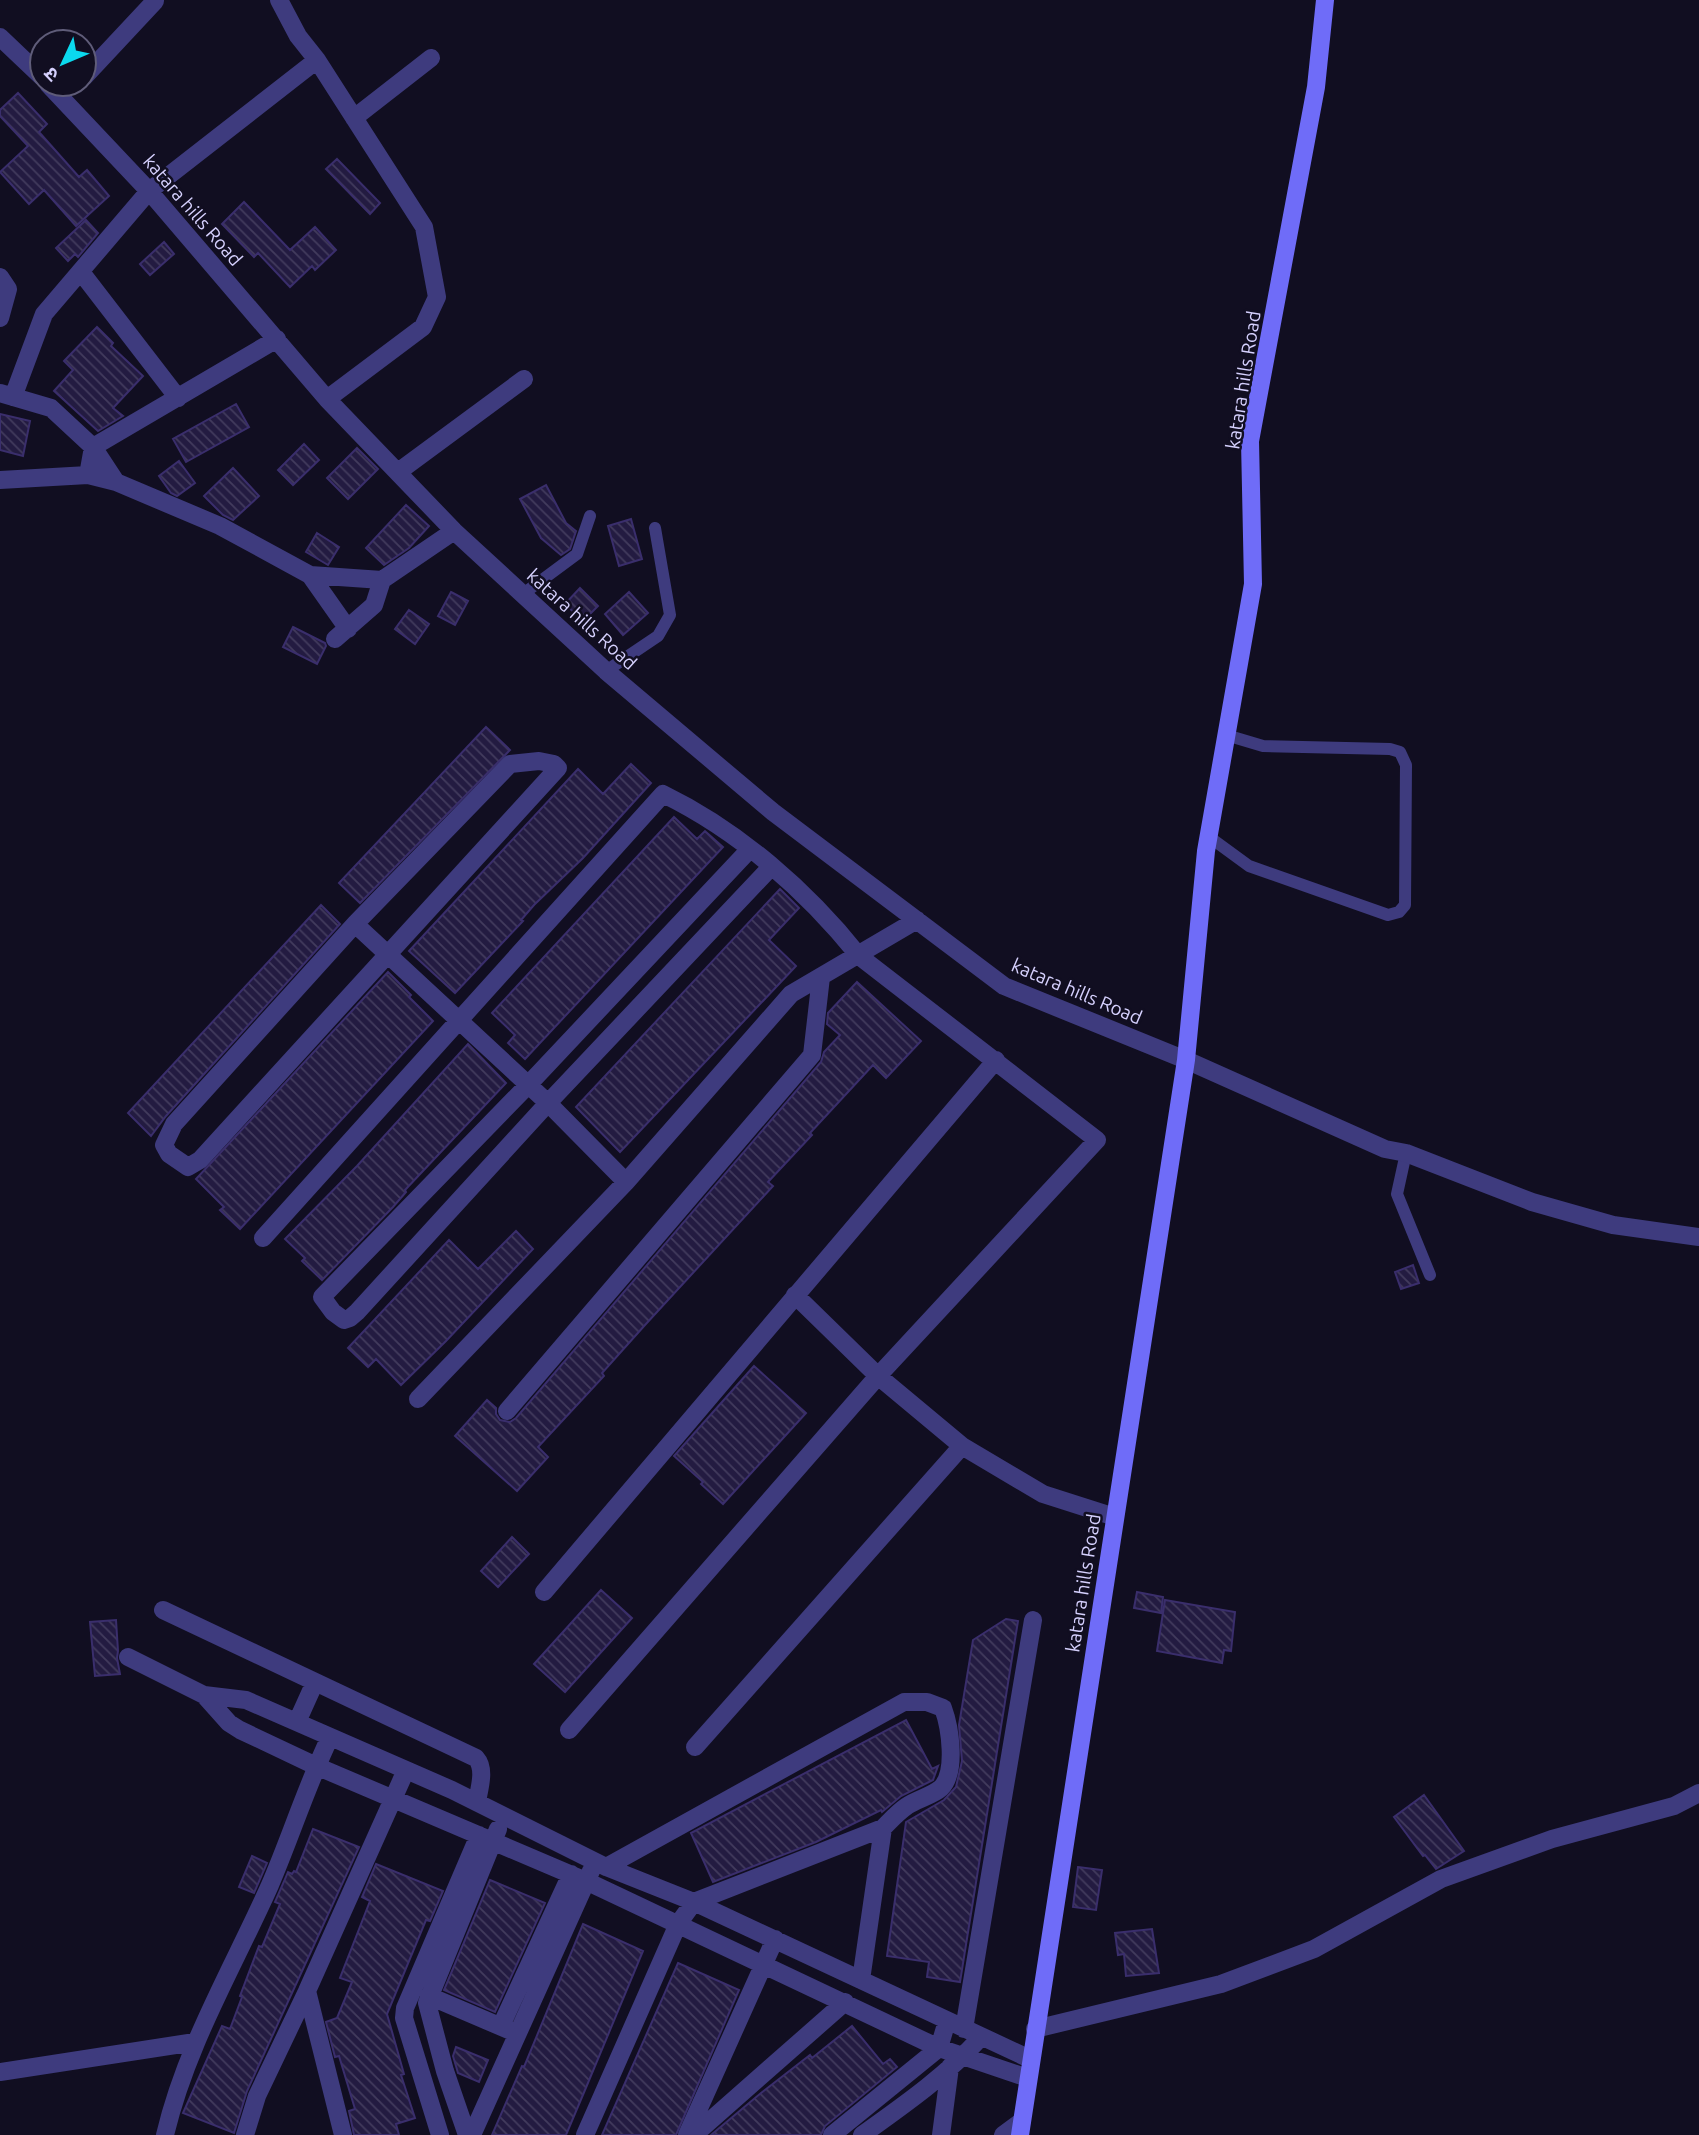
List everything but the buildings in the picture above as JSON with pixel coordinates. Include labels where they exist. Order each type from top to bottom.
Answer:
[{"type":"main road","name":"katara hills Road","points":[[1021,2128],[1186,1060],[1208,836],[1253,584],[1250,441],[1316,87],[1325,0]]},
{"type":"street","points":[[279,0],[298,36],[317,60],[424,227],[437,297],[423,327],[327,399]]},
{"type":"street","points":[[98,62],[155,1]]},
{"type":"street","points":[[0,37],[28,64]]},
{"type":"street","points":[[354,118],[431,58]]},
{"type":"street","points":[[116,482],[93,447],[51,408],[7,395],[44,314],[149,191],[317,60]]},
{"type":"street","name":"katara hills Road","points":[[63,100],[149,191],[327,399],[454,531],[606,671],[773,812],[1004,986],[1186,1060],[1385,1149],[1406,1153],[1532,1202],[1613,1225],[1699,1237]]},
{"type":"street","points":[[81,272],[178,398]]},
{"type":"street","points":[[0,277],[8,289],[0,318]]},
{"type":"street","points":[[88,475],[93,447],[277,340]]},
{"type":"street","points":[[398,472],[524,379]]},
{"type":"street","points":[[0,480],[88,475],[116,482],[220,526],[310,575],[382,580]]},
{"type":"street","points":[[310,575],[341,634],[374,605],[382,580],[454,531]]},
{"type":"street","points":[[539,761],[554,764],[558,768],[388,955],[200,1160],[188,1167],[169,1154],[164,1144],[174,1124],[355,924],[510,765],[539,761]]},
{"type":"street","points":[[263,1238],[663,794],[693,809],[750,849],[830,920],[859,956],[1097,1140],[878,1376],[569,1730]]},
{"type":"street","points":[[750,849],[528,1085],[322,1297],[333,1312],[344,1320],[350,1318],[771,867]]},
{"type":"street","points":[[418,1399],[625,1182],[791,994],[917,920]]},
{"type":"street","points":[[355,924],[548,1103],[625,1182]]},
{"type":"street","points":[[507,1411],[813,1055],[821,977]]},
{"type":"street","points":[[544,1592],[996,1060]]},
{"type":"street","points":[[794,1295],[878,1376],[962,1446],[1043,1494],[1115,1517]]},
{"type":"street","points":[[695,1747],[962,1446]]},
{"type":"street","points":[[163,1610],[476,1758],[481,1771],[477,1802]]},
{"type":"street","points":[[941,2135],[957,2062],[972,2033],[1033,1620]]},
{"type":"street","points":[[128,1657],[204,1695],[246,1700],[406,1770],[601,1864],[694,1902],[1030,2059]]},
{"type":"street","points":[[296,1722],[315,1682]]},
{"type":"street","points":[[204,1695],[229,1723],[240,1730],[316,1766],[579,1878],[845,2002],[939,2048],[957,2062],[1028,2078]]},
{"type":"street","points":[[500,2026],[579,1878],[904,1702],[927,1702],[943,1708],[948,1721],[951,1756],[948,1777],[940,1788],[905,1807],[883,1828],[694,1902],[678,1924],[585,2135]]},
{"type":"street","points":[[164,2135],[195,2042],[270,1883],[330,1737]]},
{"type":"street","points":[[245,2135],[257,2096],[395,1800],[406,1770]]},
{"type":"street","points":[[1035,2029],[1221,1983],[1314,1949],[1441,1878],[1552,1839],[1674,1807],[1699,1793]]},
{"type":"street","points":[[440,2135],[404,2018],[405,2008],[486,1837],[504,1816]]},
{"type":"street","points":[[861,1980],[883,1828]]},
{"type":"street","points":[[469,2135],[445,2071],[427,2003],[486,1837]]},
{"type":"street","points":[[469,2135],[517,2034],[579,1878]]},
{"type":"street","points":[[687,2135],[775,1939]]},
{"type":"street","points":[[307,1991],[343,2135]]},
{"type":"street","points":[[429,1996],[517,2034]]},
{"type":"street","points":[[694,2135],[845,2002]]},
{"type":"street","points":[[832,2135],[939,2048],[947,2021]]},
{"type":"street","points":[[0,2072],[195,2042]]},
{"type":"street","points":[[862,2135],[957,2062]]},
{"type":"street","points":[[1003,2135],[1021,2128]]},
{"type":"lane","points":[[523,594],[577,554],[590,516]]},
{"type":"lane","points":[[606,671],[659,636],[670,615],[656,528]]},
{"type":"lane","points":[[1208,836],[1249,866],[1388,915],[1399,912],[1405,905],[1406,765],[1400,752],[1390,749],[1263,746],[1226,735]]},
{"type":"lane","points":[[1406,1153],[1397,1194],[1430,1275]]}]
